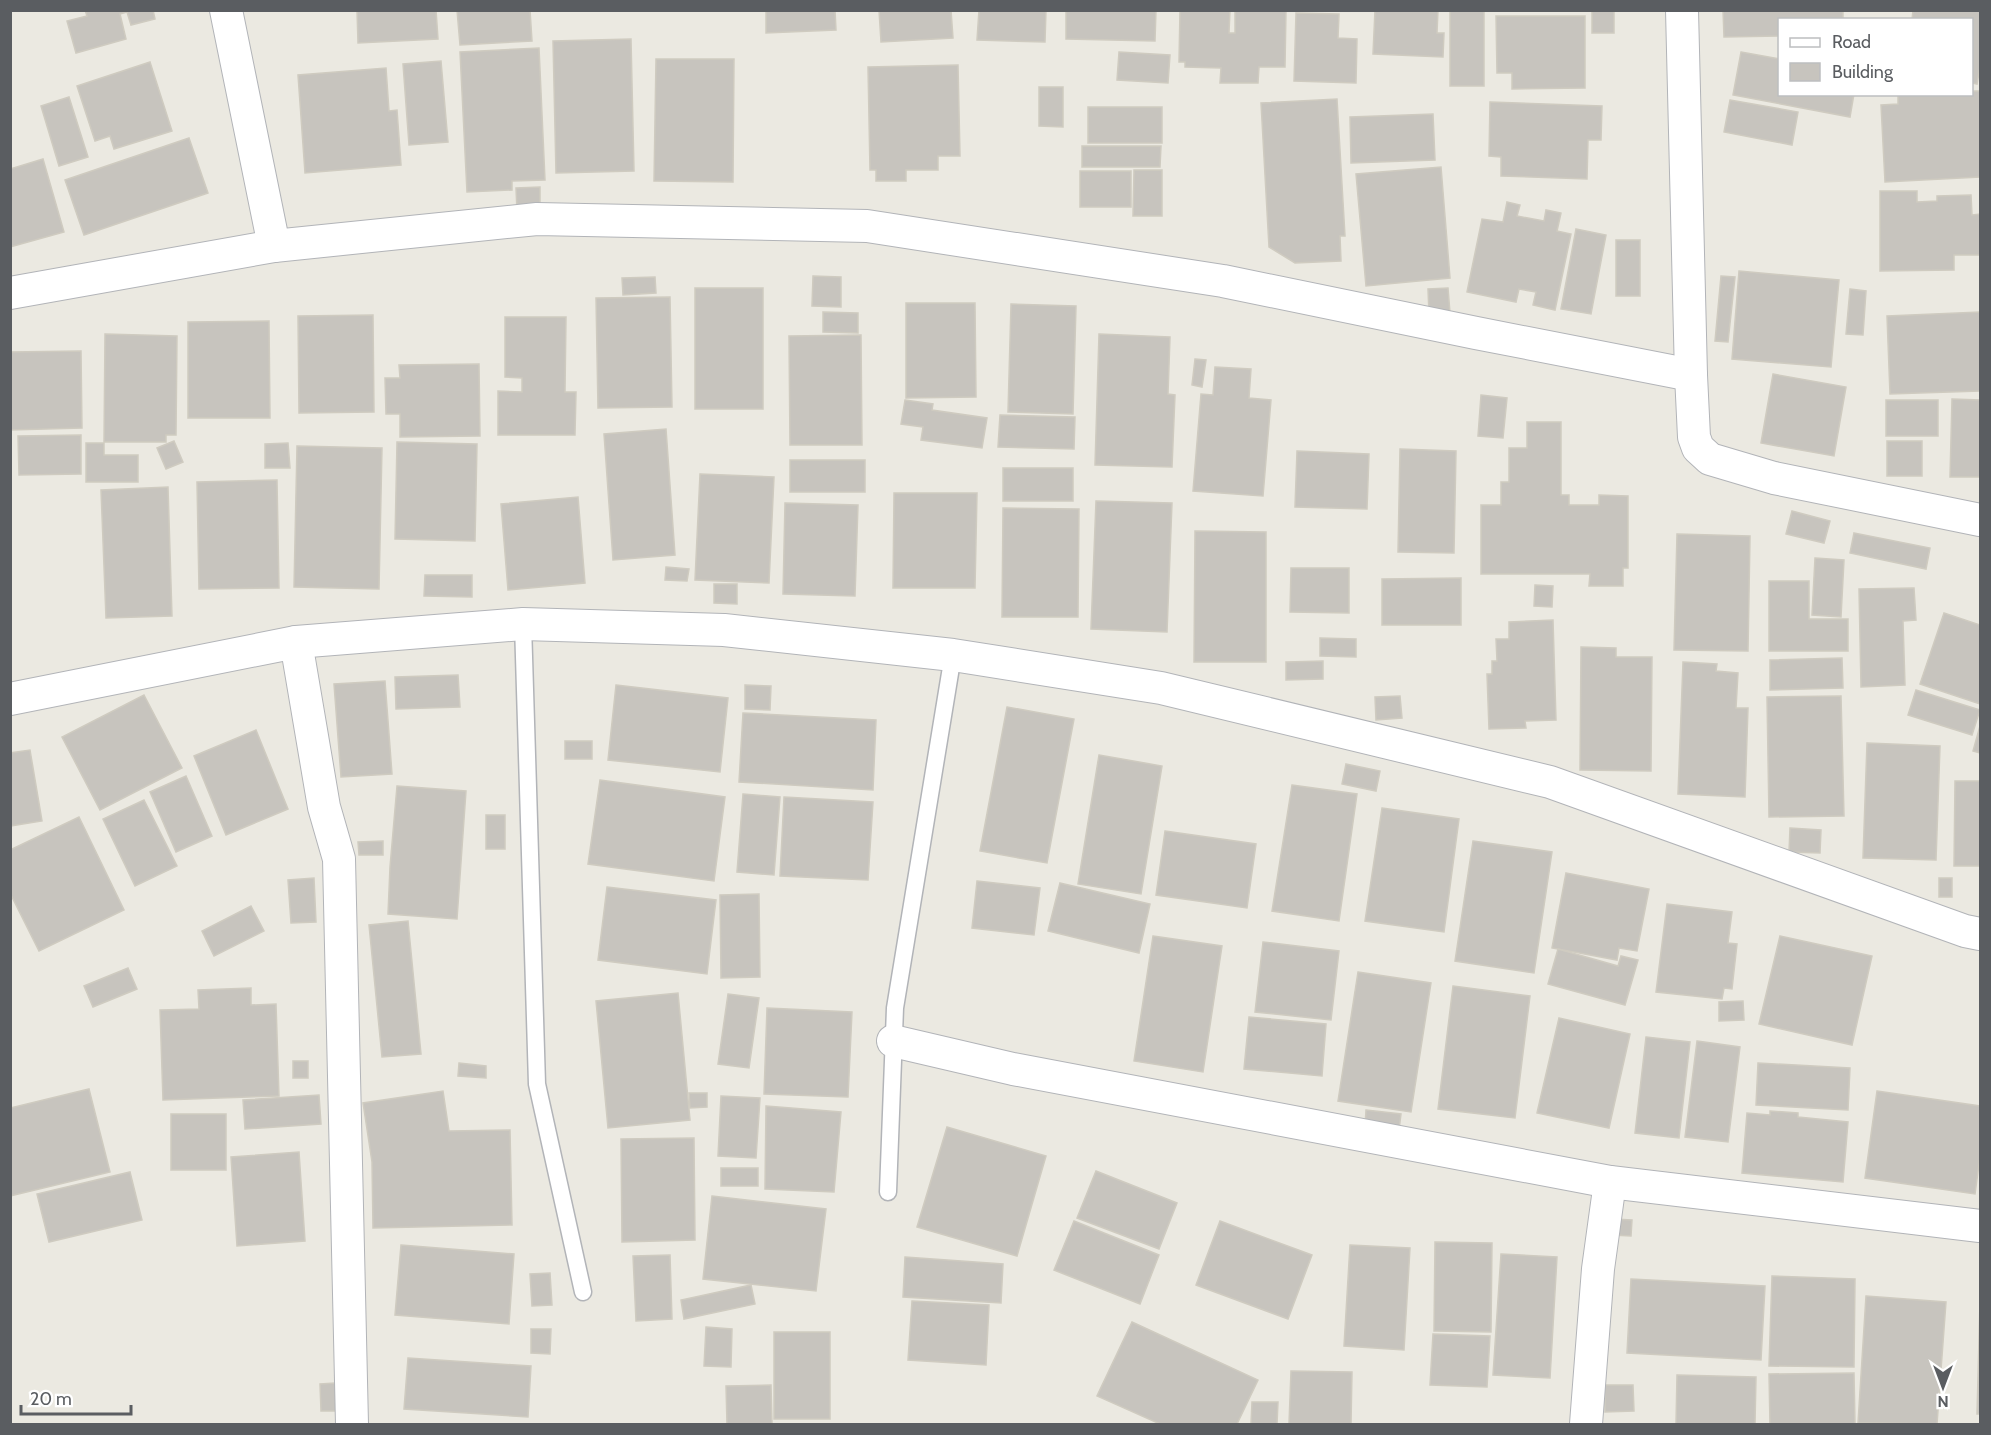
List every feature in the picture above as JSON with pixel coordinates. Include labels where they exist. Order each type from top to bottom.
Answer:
[{"type":"street","points":[[226,10],[274,246]]},
{"type":"street","points":[[1682,10],[1691,375],[1694,437],[1698,448],[1710,459],[1774,478],[1980,520]]},
{"type":"street","points":[[10,293],[274,246],[537,219],[867,226],[1223,281],[1691,375]]},
{"type":"street","points":[[10,699],[296,642],[524,624],[724,630],[953,655],[1161,688],[1550,782],[1954,927],[1980,934]]},
{"type":"street","points":[[296,642],[324,807],[339,859],[352,1425]]},
{"type":"street","points":[[893,1041],[1013,1069],[1610,1182],[1980,1226]]},
{"type":"street","points":[[1586,1425],[1598,1269],[1610,1182]]},
{"type":"lane","points":[[524,624],[537,1084],[583,1292]]},
{"type":"lane","points":[[888,1192],[895,1008],[953,655]]},
{"type":"building","points":[[85,10],[153,10],[155,19],[131,25],[127,12],[120,14],[126,39],[76,53],[67,21],[87,16]]},
{"type":"building","points":[[357,10],[436,10],[438,39],[358,43]]},
{"type":"building","points":[[457,10],[530,10],[532,41],[460,45]]},
{"type":"building","points":[[766,10],[835,10],[836,30],[766,33]]},
{"type":"building","points":[[879,10],[951,10],[953,38],[881,42]]},
{"type":"building","points":[[979,10],[1046,10],[1045,42],[977,40]]},
{"type":"building","points":[[1066,10],[1156,10],[1155,41],[1066,39]]},
{"type":"building","points":[[1180,10],[1230,10],[1229,33],[1235,33],[1235,10],[1286,10],[1285,67],[1259,67],[1258,83],[1220,83],[1221,68],[1185,67],[1185,62],[1179,62]]},
{"type":"building","points":[[1375,10],[1438,10],[1437,33],[1444,33],[1443,57],[1373,54]]},
{"type":"building","points":[[1450,10],[1484,10],[1484,86],[1450,86]]},
{"type":"building","points":[[1592,10],[1614,10],[1614,33],[1592,33]]},
{"type":"building","points":[[1723,10],[1843,10],[1843,18],[1778,18],[1778,36],[1724,37]]},
{"type":"building","points":[[1913,10],[1980,10],[1980,67],[1977,84],[1973,83],[1973,18],[1912,18]]},
{"type":"building","points":[[1296,13],[1339,14],[1338,38],[1357,39],[1356,83],[1294,81]]},
{"type":"building","points":[[1496,16],[1585,16],[1585,88],[1512,89],[1512,73],[1497,73]]},
{"type":"building","points":[[631,39],[634,171],[556,173],[553,41]]},
{"type":"building","points":[[539,48],[545,180],[512,181],[512,190],[467,192],[460,52]]},
{"type":"building","points":[[1119,52],[1170,55],[1168,83],[1117,80]]},
{"type":"building","points":[[1741,52],[1778,59],[1778,96],[1854,96],[1850,117],[1733,95]]},
{"type":"building","points":[[656,59],[734,59],[733,182],[654,181]]},
{"type":"building","points":[[441,61],[448,142],[409,145],[403,64]]},
{"type":"building","points":[[150,62],[172,131],[114,149],[110,136],[95,141],[77,86]]},
{"type":"building","points":[[958,65],[960,156],[938,156],[938,170],[906,170],[906,181],[876,181],[876,170],[870,170],[868,67]]},
{"type":"building","points":[[386,68],[389,111],[397,110],[401,165],[305,173],[298,75]]},
{"type":"building","points":[[1039,87],[1063,87],[1063,127],[1039,126]]},
{"type":"building","points":[[1973,91],[1980,91],[1980,177],[1885,182],[1881,105],[1898,104],[1898,96],[1973,96]]},
{"type":"building","points":[[69,97],[88,157],[59,166],[41,106]]},
{"type":"building","points":[[1337,99],[1345,236],[1340,236],[1341,261],[1295,263],[1269,247],[1261,103]]},
{"type":"building","points":[[1730,100],[1798,112],[1792,145],[1724,132]]},
{"type":"building","points":[[1490,102],[1602,106],[1601,140],[1588,140],[1587,179],[1501,176],[1501,157],[1489,156]]},
{"type":"building","points":[[1088,107],[1162,107],[1162,143],[1088,143]]},
{"type":"building","points":[[1433,114],[1435,160],[1351,163],[1350,117]]},
{"type":"building","points":[[189,138],[208,193],[84,235],[65,180]]},
{"type":"building","points":[[1082,146],[1161,146],[1160,167],[1082,167]]},
{"type":"building","points":[[43,159],[64,232],[10,247],[10,169]]},
{"type":"building","points":[[1441,167],[1450,278],[1366,286],[1356,174]]},
{"type":"building","points":[[1134,170],[1162,170],[1162,216],[1133,216]]},
{"type":"building","points":[[1080,171],[1131,171],[1131,207],[1080,207]]},
{"type":"building","points":[[540,187],[540,210],[517,211],[516,188]]},
{"type":"building","points":[[1880,191],[1917,191],[1917,202],[1937,201],[1937,196],[1971,195],[1972,215],[1980,214],[1980,255],[1954,255],[1954,270],[1880,271]]},
{"type":"building","points":[[1507,202],[1520,205],[1517,216],[1544,221],[1546,210],[1561,213],[1557,231],[1571,234],[1555,310],[1533,305],[1536,292],[1519,289],[1516,302],[1467,292],[1482,219],[1503,222]]},
{"type":"building","points":[[1576,229],[1606,235],[1591,314],[1561,309]]},
{"type":"building","points":[[1616,240],[1640,240],[1640,296],[1616,296]]},
{"type":"building","points":[[1739,271],[1839,280],[1831,367],[1732,359]]},
{"type":"building","points":[[813,276],[841,277],[841,307],[812,306]]},
{"type":"building","points":[[1721,276],[1735,277],[1728,342],[1715,341]]},
{"type":"building","points":[[655,277],[656,293],[623,295],[622,278]]},
{"type":"building","points":[[695,288],[763,288],[763,409],[695,409]]},
{"type":"building","points":[[1448,288],[1450,313],[1429,314],[1428,289]]},
{"type":"building","points":[[1850,289],[1866,291],[1863,335],[1846,334]]},
{"type":"building","points":[[670,297],[672,407],[598,408],[596,298]]},
{"type":"building","points":[[906,303],[975,303],[976,397],[906,398]]},
{"type":"building","points":[[1011,304],[1076,306],[1073,414],[1008,412]]},
{"type":"building","points":[[823,312],[858,313],[858,333],[823,332]]},
{"type":"building","points":[[1980,312],[1980,391],[1890,394],[1887,316]]},
{"type":"building","points":[[373,315],[374,412],[299,413],[298,316]]},
{"type":"building","points":[[505,317],[566,317],[565,392],[576,392],[575,435],[498,435],[498,391],[522,392],[522,378],[505,377]]},
{"type":"building","points":[[269,321],[270,418],[188,418],[188,322]]},
{"type":"building","points":[[105,334],[177,336],[176,435],[166,435],[166,442],[104,442]]},
{"type":"building","points":[[1099,334],[1170,337],[1168,394],[1175,395],[1172,467],[1095,465]]},
{"type":"building","points":[[861,335],[862,445],[790,445],[789,336]]},
{"type":"building","points":[[81,351],[82,428],[10,430],[10,352]]},
{"type":"building","points":[[1195,359],[1206,360],[1202,387],[1192,385]]},
{"type":"building","points":[[479,364],[480,436],[400,437],[400,414],[386,414],[385,378],[400,378],[399,365]]},
{"type":"building","points":[[1215,367],[1251,369],[1249,398],[1271,400],[1263,496],[1193,491],[1201,394],[1213,395]]},
{"type":"building","points":[[1773,374],[1846,387],[1834,456],[1761,443]]},
{"type":"building","points":[[1481,395],[1507,398],[1503,438],[1478,436]]},
{"type":"building","points":[[1952,399],[1980,400],[1980,477],[1950,477]]},
{"type":"building","points":[[905,400],[933,404],[932,410],[987,418],[982,448],[921,440],[923,427],[901,424]]},
{"type":"building","points":[[1886,400],[1938,400],[1938,436],[1886,436]]},
{"type":"building","points":[[1000,415],[1075,417],[1074,449],[998,447]]},
{"type":"building","points":[[1527,422],[1561,422],[1561,495],[1569,495],[1569,505],[1599,505],[1599,495],[1628,496],[1628,568],[1623,568],[1623,586],[1589,586],[1590,574],[1481,574],[1481,505],[1501,505],[1501,482],[1509,482],[1509,448],[1527,448]]},
{"type":"building","points":[[666,429],[675,555],[613,560],[604,434]]},
{"type":"building","points":[[81,435],[81,474],[19,475],[18,436]]},
{"type":"building","points":[[174,441],[183,462],[166,469],[157,448]]},
{"type":"building","points":[[1887,441],[1922,441],[1922,476],[1887,476]]},
{"type":"building","points":[[397,442],[477,444],[475,541],[395,539]]},
{"type":"building","points":[[86,443],[104,443],[104,455],[138,455],[138,482],[86,482]]},
{"type":"building","points":[[288,443],[290,468],[265,468],[265,444]]},
{"type":"building","points":[[297,446],[382,448],[379,589],[294,587]]},
{"type":"building","points":[[1400,449],[1456,451],[1454,553],[1398,552]]},
{"type":"building","points":[[1297,451],[1369,454],[1367,509],[1295,507]]},
{"type":"building","points":[[790,460],[865,460],[865,492],[790,492]]},
{"type":"building","points":[[1003,468],[1073,468],[1073,501],[1003,501]]},
{"type":"building","points":[[700,474],[774,477],[769,583],[695,580]]},
{"type":"building","points":[[277,480],[279,588],[199,589],[197,482]]},
{"type":"building","points":[[168,487],[172,616],[106,618],[101,490]]},
{"type":"building","points":[[894,493],[977,493],[975,588],[893,588]]},
{"type":"building","points":[[578,497],[585,583],[508,590],[501,504]]},
{"type":"building","points":[[1096,501],[1172,503],[1167,632],[1091,629]]},
{"type":"building","points":[[785,503],[858,505],[855,596],[783,594]]},
{"type":"building","points":[[1003,508],[1079,509],[1078,617],[1002,617]]},
{"type":"building","points":[[1792,511],[1830,521],[1824,543],[1786,534]]},
{"type":"building","points":[[1195,531],[1266,532],[1266,662],[1194,662]]},
{"type":"building","points":[[1854,533],[1930,548],[1926,569],[1850,553]]},
{"type":"building","points":[[1677,534],[1750,536],[1748,651],[1674,650]]},
{"type":"building","points":[[1815,558],[1844,560],[1841,617],[1812,615]]},
{"type":"building","points":[[666,567],[689,569],[687,581],[665,580]]},
{"type":"building","points":[[1291,568],[1349,568],[1349,613],[1290,612]]},
{"type":"building","points":[[425,575],[472,575],[472,597],[424,596]]},
{"type":"building","points":[[1461,578],[1461,625],[1382,625],[1382,579]]},
{"type":"building","points":[[1769,581],[1809,581],[1809,619],[1848,619],[1848,651],[1769,651]]},
{"type":"building","points":[[714,584],[737,584],[737,604],[714,603]]},
{"type":"building","points":[[1535,585],[1553,586],[1552,607],[1534,606]]},
{"type":"building","points":[[1914,588],[1916,620],[1903,621],[1905,685],[1861,687],[1859,589]]},
{"type":"building","points":[[1944,613],[1980,625],[1980,704],[1920,684]]},
{"type":"building","points":[[1553,620],[1556,720],[1525,721],[1526,728],[1489,729],[1487,674],[1492,674],[1492,661],[1497,661],[1496,639],[1509,639],[1509,622]]},
{"type":"building","points":[[1320,638],[1356,639],[1356,657],[1320,656]]},
{"type":"building","points":[[1581,647],[1616,648],[1616,657],[1652,657],[1651,771],[1580,770]]},
{"type":"building","points":[[1842,658],[1843,688],[1770,690],[1770,660]]},
{"type":"building","points":[[1323,661],[1323,679],[1286,680],[1286,662]]},
{"type":"building","points":[[1683,662],[1717,664],[1716,671],[1738,673],[1736,708],[1748,708],[1745,797],[1678,794]]},
{"type":"building","points":[[458,675],[460,707],[396,709],[395,677]]},
{"type":"building","points":[[385,681],[392,774],[341,777],[334,684]]},
{"type":"building","points":[[616,685],[728,698],[720,772],[608,760]]},
{"type":"building","points":[[745,685],[771,686],[770,710],[745,709]]},
{"type":"building","points":[[1916,690],[1980,710],[1972,735],[1908,715]]},
{"type":"building","points":[[144,695],[182,768],[100,810],[62,737]]},
{"type":"building","points":[[1400,696],[1402,718],[1376,720],[1375,697]]},
{"type":"building","points":[[1841,696],[1844,816],[1769,817],[1767,697]]},
{"type":"building","points":[[1007,707],[1074,719],[1047,863],[980,851]]},
{"type":"building","points":[[743,713],[876,720],[873,790],[739,782]]},
{"type":"building","points":[[1980,726],[1980,753],[1973,751]]},
{"type":"building","points":[[256,730],[288,809],[226,835],[194,756]]},
{"type":"building","points":[[565,741],[592,741],[592,759],[565,759]]},
{"type":"building","points":[[1867,743],[1940,746],[1936,860],[1863,858]]},
{"type":"building","points":[[30,750],[42,821],[10,826],[10,753]]},
{"type":"building","points":[[1099,755],[1162,766],[1141,894],[1078,884]]},
{"type":"building","points":[[1346,764],[1380,771],[1376,791],[1342,784]]},
{"type":"building","points":[[186,776],[212,836],[176,852],[150,792]]},
{"type":"building","points":[[600,780],[725,797],[714,881],[588,864]]},
{"type":"building","points":[[1955,781],[1980,781],[1980,866],[1954,866]]},
{"type":"building","points":[[1292,785],[1357,794],[1339,921],[1272,911]]},
{"type":"building","points":[[397,786],[466,791],[457,919],[388,914]]},
{"type":"building","points":[[743,794],[780,797],[774,875],[737,872]]},
{"type":"building","points":[[784,797],[873,802],[868,880],[780,876]]},
{"type":"building","points":[[144,800],[177,866],[135,886],[103,819]]},
{"type":"building","points":[[1382,808],[1459,819],[1444,932],[1365,921]]},
{"type":"building","points":[[486,815],[505,815],[505,849],[486,849]]},
{"type":"building","points":[[79,817],[124,910],[39,951],[10,893],[10,850]]},
{"type":"building","points":[[1790,828],[1821,830],[1820,853],[1789,852]]},
{"type":"building","points":[[1165,831],[1256,844],[1247,908],[1156,895]]},
{"type":"building","points":[[383,841],[383,855],[359,855],[358,842]]},
{"type":"building","points":[[1473,841],[1552,852],[1534,973],[1455,961]]},
{"type":"building","points":[[1566,873],[1649,889],[1637,951],[1619,948],[1617,960],[1552,948]]},
{"type":"building","points":[[314,878],[316,922],[291,923],[288,880]]},
{"type":"building","points":[[1939,878],[1952,878],[1952,897],[1939,897]]},
{"type":"building","points":[[977,881],[1040,888],[1034,935],[972,928]]},
{"type":"building","points":[[1060,883],[1150,904],[1139,953],[1048,931]]},
{"type":"building","points":[[607,887],[716,900],[707,974],[598,960]]},
{"type":"building","points":[[759,894],[760,977],[721,978],[720,895]]},
{"type":"building","points":[[1667,904],[1732,912],[1728,943],[1737,944],[1732,989],[1724,988],[1722,999],[1656,992]]},
{"type":"building","points":[[251,906],[264,931],[214,956],[202,931]]},
{"type":"building","points":[[408,921],[421,1054],[382,1057],[369,925]]},
{"type":"building","points":[[1153,936],[1222,946],[1203,1072],[1134,1061]]},
{"type":"building","points":[[1780,936],[1872,956],[1852,1045],[1759,1024]]},
{"type":"building","points":[[1263,942],[1339,951],[1331,1020],[1255,1012]]},
{"type":"building","points":[[1558,949],[1618,966],[1621,956],[1638,960],[1625,1005],[1548,984]]},
{"type":"building","points":[[128,968],[137,989],[93,1007],[84,986]]},
{"type":"building","points":[[1358,972],[1431,983],[1411,1112],[1338,1101]]},
{"type":"building","points":[[1453,986],[1530,996],[1515,1118],[1438,1109]]},
{"type":"building","points":[[251,988],[251,1005],[276,1004],[279,1096],[163,1100],[160,1010],[199,1009],[198,990]]},
{"type":"building","points":[[678,993],[690,1120],[608,1128],[596,1001]]},
{"type":"building","points":[[728,994],[759,998],[749,1068],[718,1064]]},
{"type":"building","points":[[1743,1001],[1744,1020],[1719,1021],[1719,1002]]},
{"type":"building","points":[[767,1008],[852,1012],[848,1097],[764,1094]]},
{"type":"building","points":[[1249,1017],[1326,1024],[1322,1076],[1244,1069]]},
{"type":"building","points":[[1559,1018],[1630,1034],[1609,1128],[1537,1113]]},
{"type":"building","points":[[1646,1037],[1690,1042],[1679,1138],[1635,1133]]},
{"type":"building","points":[[1697,1041],[1740,1047],[1728,1142],[1685,1137]]},
{"type":"building","points":[[293,1061],[308,1061],[308,1078],[293,1078]]},
{"type":"building","points":[[459,1063],[486,1066],[486,1078],[458,1076]]},
{"type":"building","points":[[1758,1063],[1850,1068],[1848,1110],[1756,1105]]},
{"type":"building","points":[[89,1089],[110,1172],[10,1196],[10,1108]]},
{"type":"building","points":[[443,1091],[449,1131],[510,1130],[512,1225],[373,1228],[372,1162],[363,1103]]},
{"type":"building","points":[[1877,1091],[1980,1106],[1980,1157],[1975,1194],[1865,1178]]},
{"type":"building","points":[[689,1093],[707,1093],[707,1107],[690,1108]]},
{"type":"building","points":[[319,1095],[321,1124],[245,1129],[243,1100]]},
{"type":"building","points":[[721,1096],[760,1098],[756,1158],[718,1156]]},
{"type":"building","points":[[766,1106],[841,1112],[834,1192],[765,1189]]},
{"type":"building","points":[[1366,1110],[1401,1114],[1399,1130],[1365,1127]]},
{"type":"building","points":[[1770,1111],[1798,1113],[1798,1117],[1848,1122],[1843,1182],[1742,1173],[1747,1113],[1770,1115]]},
{"type":"building","points":[[171,1114],[226,1114],[226,1170],[171,1170]]},
{"type":"building","points":[[947,1127],[1046,1156],[1017,1256],[917,1227]]},
{"type":"building","points":[[694,1138],[695,1240],[622,1242],[621,1139]]},
{"type":"building","points":[[299,1152],[305,1241],[237,1246],[231,1157]]},
{"type":"building","points":[[721,1168],[758,1168],[758,1186],[721,1186]]},
{"type":"building","points":[[1096,1171],[1177,1203],[1159,1249],[1077,1218]]},
{"type":"building","points":[[130,1172],[142,1220],[49,1242],[37,1194]]},
{"type":"building","points":[[712,1196],[826,1209],[816,1291],[703,1279]]},
{"type":"building","points":[[1613,1219],[1632,1220],[1631,1236],[1612,1235]]},
{"type":"building","points":[[1074,1221],[1159,1255],[1140,1304],[1054,1270]]},
{"type":"building","points":[[1220,1221],[1312,1255],[1288,1319],[1196,1285]]},
{"type":"building","points":[[1435,1242],[1492,1243],[1491,1332],[1434,1331]]},
{"type":"building","points":[[401,1245],[514,1254],[509,1324],[395,1315]]},
{"type":"building","points":[[1350,1245],[1410,1248],[1404,1350],[1344,1346]]},
{"type":"building","points":[[1501,1254],[1557,1257],[1550,1378],[1493,1375]]},
{"type":"building","points":[[670,1255],[672,1319],[636,1321],[633,1256]]},
{"type":"building","points":[[905,1257],[1003,1264],[1001,1303],[903,1297]]},
{"type":"building","points":[[550,1273],[552,1305],[532,1306],[530,1274]]},
{"type":"building","points":[[1772,1276],[1855,1279],[1854,1367],[1769,1366]]},
{"type":"building","points":[[1631,1279],[1765,1286],[1761,1360],[1627,1353]]},
{"type":"building","points":[[751,1285],[755,1304],[684,1319],[681,1300]]},
{"type":"building","points":[[1866,1296],[1946,1302],[1937,1424],[1858,1423]]},
{"type":"building","points":[[912,1301],[989,1305],[986,1365],[908,1360]]},
{"type":"building","points":[[1980,1302],[1980,1414],[1977,1414]]},
{"type":"building","points":[[1132,1322],[1258,1380],[1237,1424],[1160,1424],[1097,1396]]},
{"type":"building","points":[[706,1327],[732,1329],[731,1367],[704,1366]]},
{"type":"building","points":[[531,1329],[551,1329],[550,1354],[531,1353]]},
{"type":"building","points":[[774,1332],[830,1332],[830,1419],[774,1419]]},
{"type":"building","points":[[1433,1334],[1490,1336],[1487,1387],[1430,1385]]},
{"type":"building","points":[[408,1358],[531,1366],[528,1417],[404,1409]]},
{"type":"building","points":[[1291,1371],[1352,1372],[1351,1424],[1289,1424]]},
{"type":"building","points":[[1854,1373],[1855,1424],[1770,1424],[1769,1374]]},
{"type":"building","points":[[1677,1375],[1756,1377],[1755,1424],[1676,1424]]},
{"type":"building","points":[[335,1383],[336,1411],[321,1411],[320,1384]]},
{"type":"building","points":[[771,1385],[772,1424],[727,1424],[726,1386]]},
{"type":"building","points":[[1605,1385],[1633,1385],[1634,1411],[1605,1412]]},
{"type":"building","points":[[1252,1402],[1278,1402],[1277,1424],[1251,1424]]}]
